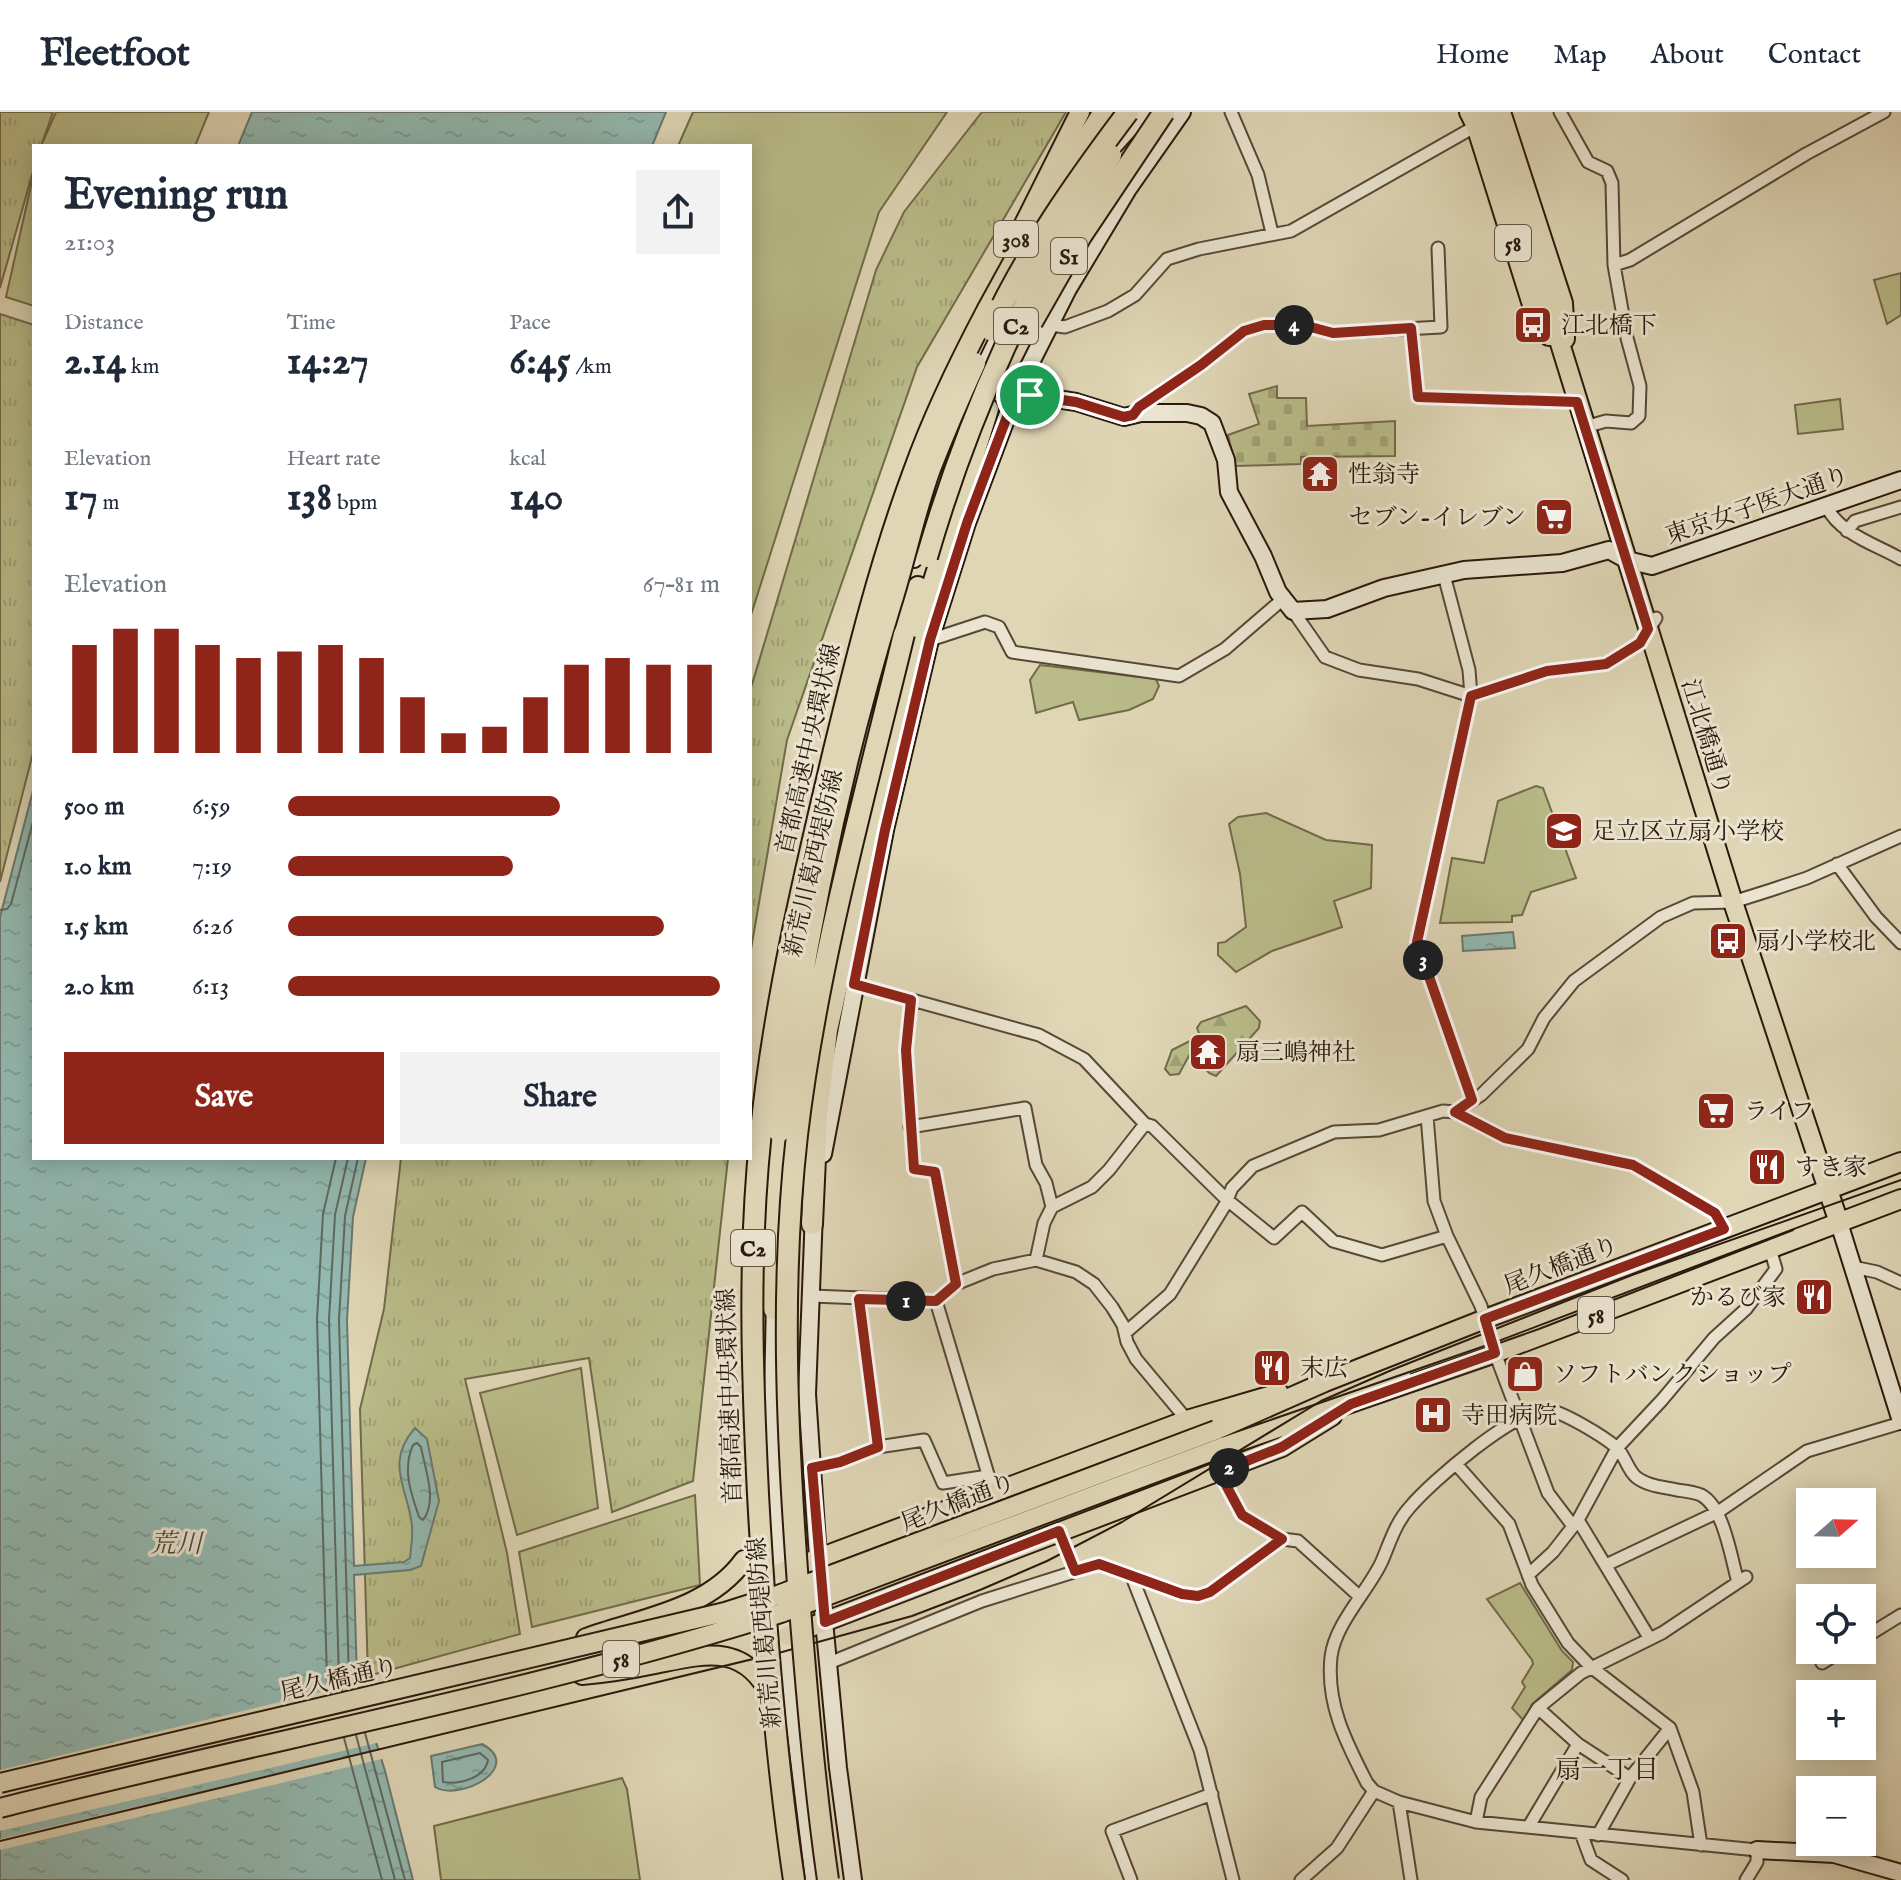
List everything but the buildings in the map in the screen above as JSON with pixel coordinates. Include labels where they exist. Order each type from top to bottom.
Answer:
[{"type":"highway","name":"首都高速中央環状線","points":[[794,1880],[770,1678],[750,1319],[753,1218],[772,1041],[788,952],[864,625],[914,469],[947,390],[988,309],[1054,189],[1104,112]]},
{"type":"highway","name":"S1","points":[[988,309],[1060,194],[1125,112]]},
{"type":"highway","points":[[759,1283],[770,1230],[779,1132],[796,1015],[835,820],[877,646],[929,472],[960,397],[1019,275],[1125,112]]},
{"type":"highway","name":"C2","points":[[828,1880],[806,1688],[789,1467],[786,1319],[789,1222],[800,1119],[827,960],[904,634],[944,498],[980,406],[1033,291],[1094,183],[1142,112]]},
{"type":"highway","name":"S1","points":[[988,409],[1081,236],[1164,112]]},
{"type":"highway","points":[[812,1224],[817,1114],[827,1030],[905,686],[954,512],[988,409]]},
{"type":"highway","name":"C2","points":[[927,557],[988,409]]},
{"type":"highway","points":[[770,1230],[774,1309]]},
{"type":"main road","name":"308","points":[[982,371],[974,352],[989,303],[1038,192],[1080,112]]},
{"type":"main road","name":"新荒川葛西堤防線","points":[[814,1880],[792,1700],[773,1396],[774,1309],[788,1135],[815,959],[892,632],[930,503],[954,435],[982,371],[1049,240],[1103,158],[1142,112]]},
{"type":"main road","points":[[853,1880],[838,1768],[818,1558],[807,1394],[812,1224],[829,1116],[885,830],[930,640],[967,523],[1017,390],[1068,289],[1128,189],[1182,112]]},
{"type":"main road","name":"58","points":[[1501,112],[1563,303],[1567,370]]},
{"type":"main road","name":"58","points":[[1476,117],[1533,308],[1567,370]]},
{"type":"main road","name":"江北橋通り","points":[[1476,117],[1497,140],[1627,560],[1652,623],[1733,902],[1901,1422]]},
{"type":"main road","points":[[982,371],[1017,390],[1076,402],[1124,417],[1187,413],[1201,416],[1212,423],[1226,460],[1229,492],[1288,605]]},
{"type":"main road","name":"東京女子医大通り","points":[[1288,605],[1327,609],[1384,588],[1464,570],[1562,563],[1609,550],[1627,560],[1652,566],[1901,480]]},
{"type":"main road","points":[[543,1656],[587,1637],[691,1603],[723,1584],[751,1548],[755,1529],[759,1283],[769,1132],[796,954],[820,851],[831,831],[846,821]]},
{"type":"main road","name":"尾久橋通り","points":[[0,1808],[546,1679],[781,1613],[1219,1439],[1325,1382],[1901,1162]]},
{"type":"main road","name":"尾久橋通り","points":[[0,1783],[725,1612],[1219,1439],[1351,1404],[1495,1353],[1901,1199]]},
{"type":"main road","points":[[782,1572],[991,1484],[1251,1400],[1325,1382]]},
{"type":"main road","points":[[787,1636],[1282,1447],[1351,1404]]},
{"type":"main road","points":[[546,1679],[615,1672],[706,1654],[722,1655],[748,1666],[762,1681],[776,1707],[786,1746],[804,1880]]},
{"type":"main road","points":[[1757,1850],[1834,1854],[1901,1873]]},
{"type":"street","points":[[1231,112],[1258,175],[1272,233]]},
{"type":"street","points":[[1560,112],[1588,162],[1607,171],[1612,183],[1614,265],[1627,338],[1640,386],[1639,416],[1631,423],[1606,421],[1585,427]]},
{"type":"street","points":[[1614,265],[1630,260],[1806,154],[1884,112]]},
{"type":"street","points":[[1050,325],[1065,327],[1108,311],[1135,295],[1167,259],[1291,231],[1476,117]]},
{"type":"street","points":[[1133,415],[1139,407],[1244,331],[1264,325],[1303,325],[1333,333],[1441,327],[1438,248]]},
{"type":"street","points":[[1411,328],[1418,397],[1577,402]]},
{"type":"street","points":[[1826,506],[1847,531],[1901,559]]},
{"type":"street","points":[[1847,531],[1855,521],[1901,507]]},
{"type":"street","points":[[1444,575],[1469,670],[1471,696],[1417,942],[1472,1100]]},
{"type":"street","points":[[930,640],[985,622],[999,627],[1012,652],[1179,676],[1225,649],[1288,605],[1325,657],[1359,670],[1418,679],[1471,696],[1547,671],[1606,664],[1640,643],[1652,623]]},
{"type":"street","points":[[1455,1112],[1481,1095],[1528,1049],[1544,1018],[1574,981],[1661,917],[1693,903],[1733,902],[1807,878],[1901,836]]},
{"type":"street","points":[[1837,864],[1876,917],[1901,943]]},
{"type":"street","points":[[854,984],[1039,1035],[1084,1059],[1145,1124],[1152,1126],[1226,1199],[1274,1238],[1302,1212],[1333,1241],[1382,1255],[1447,1236]]},
{"type":"street","points":[[911,1000],[906,1050],[914,1169],[935,1172],[956,1284]]},
{"type":"street","points":[[910,1127],[1025,1108],[1036,1165],[1046,1183],[1052,1207]]},
{"type":"street","points":[[1125,1333],[1170,1294],[1226,1199],[1240,1178],[1253,1166],[1334,1132],[1379,1130],[1443,1111],[1455,1112],[1505,1138],[1633,1165],[1715,1213],[1724,1229]]},
{"type":"street","points":[[1427,1116],[1434,1201],[1485,1319],[1548,1493],[1576,1523],[1606,1565],[1650,1639]]},
{"type":"street","points":[[1036,1260],[1044,1223],[1052,1207],[1092,1187],[1145,1124]]},
{"type":"street","points":[[1528,1575],[1553,1552],[1576,1523],[1617,1448],[1714,1338],[1746,1309],[1776,1269],[1770,1249]]},
{"type":"street","points":[[812,1296],[936,1301],[956,1284],[993,1269],[1036,1260],[1076,1272],[1094,1284],[1123,1325],[1136,1359],[1187,1420]]},
{"type":"street","points":[[1853,1267],[1877,1272],[1901,1283]]},
{"type":"street","points":[[859,1299],[878,1447]]},
{"type":"street","points":[[812,1468],[840,1462],[878,1447],[924,1440],[943,1483],[991,1484],[936,1301]]},
{"type":"street","points":[[1476,1822],[1481,1797],[1538,1708],[1591,1667],[1650,1639],[1742,1580],[1718,1512],[1701,1495],[1636,1477],[1617,1448],[1569,1418],[1550,1410],[1534,1411],[1518,1417],[1456,1464],[1409,1507],[1332,1651],[1330,1683],[1337,1722],[1367,1783],[1374,1791],[1399,1802],[1476,1822],[1757,1850],[1757,1862],[1746,1880]]},
{"type":"street","points":[[1606,1565],[1718,1512],[1807,1451],[1901,1422]]},
{"type":"street","points":[[1456,1464],[1509,1524],[1532,1585],[1568,1643],[1591,1667],[1670,1728],[1693,1792],[1701,1845]]},
{"type":"street","points":[[1219,1472],[1242,1515],[1282,1539],[1298,1541],[1359,1596]]},
{"type":"street","points":[[1059,1531],[1075,1571]]},
{"type":"street","points":[[829,1663],[982,1601],[1099,1564],[1182,1594],[1198,1596],[1210,1592],[1282,1539]]},
{"type":"street","points":[[1134,1576],[1200,1750],[1233,1880]]},
{"type":"street","points":[[1876,1630],[1901,1615]]},
{"type":"street","points":[[1538,1708],[1578,1744],[1630,1778]]},
{"type":"street","points":[[1598,1835],[1630,1778],[1670,1728]]},
{"type":"street","points":[[1529,1826],[1578,1744]]},
{"type":"street","points":[[1301,1880],[1337,1848],[1374,1791]]},
{"type":"street","points":[[1131,1880],[1112,1831],[1212,1794]]},
{"type":"street","points":[[1399,1802],[1411,1880]]},
{"type":"street","points":[[1581,1833],[1591,1860],[1622,1880]]},
{"type":"green space","points":[[0,112],[53,112],[42,144],[32,144],[32,175],[0,288]]},
{"type":"green space","points":[[56,112],[209,112],[196,144],[42,144]]},
{"type":"green space","points":[[693,112],[947,112],[879,212],[752,612],[752,144],[679,144]]},
{"type":"green space","points":[[982,112],[1066,112],[917,367],[787,740],[752,943],[752,684],[876,270],[904,212]]},
{"type":"green space","points":[[32,181],[32,305],[6,297]]},
{"type":"green space","points":[[1901,273],[1901,315],[1887,324],[1874,280]]},
{"type":"green space","points":[[0,314],[32,324],[32,757],[0,882]]},
{"type":"green space","points":[[1277,386],[1277,398],[1306,398],[1307,426],[1395,421],[1395,456],[1301,457],[1301,464],[1235,466],[1228,435],[1259,424],[1249,394]]},
{"type":"green space","points":[[1840,399],[1843,429],[1798,434],[1795,405]]},
{"type":"green space","points":[[1040,665],[1156,679],[1159,686],[1153,699],[1129,710],[1079,720],[1073,702],[1036,713],[1030,680]]},
{"type":"green space","points":[[1536,786],[1543,788],[1576,878],[1531,892],[1522,915],[1512,916],[1512,922],[1440,923],[1452,858],[1484,863],[1498,801]]},
{"type":"green space","points":[[1266,813],[1326,840],[1372,845],[1371,888],[1334,901],[1342,927],[1272,951],[1236,972],[1218,955],[1218,943],[1225,942],[1246,927],[1240,874],[1229,824],[1238,817]]},
{"type":"green space","points":[[1246,1006],[1260,1021],[1259,1028],[1216,1076],[1209,1073],[1191,1052],[1179,1074],[1170,1075],[1165,1069],[1172,1050],[1200,1036],[1197,1028],[1201,1022]]},
{"type":"green space","points":[[401,1160],[728,1160],[693,1481],[612,1512],[589,1358],[465,1379],[507,1553],[520,1634],[368,1676],[360,1409],[384,1309]]},
{"type":"green space","points":[[581,1368],[598,1508],[517,1535],[480,1393]]},
{"type":"green space","points":[[695,1495],[700,1585],[532,1627],[519,1552]]},
{"type":"green space","points":[[1520,1583],[1562,1651],[1573,1662],[1572,1670],[1532,1704],[1524,1721],[1512,1708],[1525,1687],[1522,1682],[1533,1664],[1532,1660],[1487,1599]]},
{"type":"green space","points":[[622,1778],[627,1789],[640,1880],[441,1880],[434,1826]]},
{"type":"water","points":[[252,112],[666,112],[653,144],[239,144]]},
{"type":"water","name":"荒川","points":[[32,795],[32,1160],[366,1160],[353,1217],[347,1320],[354,1566],[404,1562],[410,1558],[412,1526],[399,1464],[406,1441],[415,1428],[427,1439],[439,1501],[421,1566],[410,1570],[354,1575],[357,1680],[385,1771],[413,1880],[0,1880],[0,917]]},
{"type":"water","points":[[1513,932],[1515,948],[1463,951],[1462,936]]},
{"type":"water","points":[[482,1744],[493,1753],[496,1763],[493,1772],[484,1780],[459,1790],[435,1787],[431,1756]]},
{"type":"pier","points":[[362,1682],[381,1742],[0,1831],[0,1770]]},
{"type":"pier","points":[[382,1748],[386,1758],[0,1850],[0,1839]]},
{"type":"tram line","points":[[0,1841],[782,1652],[912,1616],[1047,1561],[1122,1522],[1321,1401],[1632,1275],[1901,1180]]},
{"type":"tram line","points":[[1411,1374],[1539,1329],[1793,1230]]},
{"type":"place","name":"江北橋下","points":[[1533,325]]},
{"type":"place","name":"性翁寺","points":[[1320,474]]},
{"type":"place","name":"セブン-イレブン","points":[[1554,517]]},
{"type":"place","name":"足立区立扇小学校","points":[[1564,831]]},
{"type":"place","name":"扇小学校北","points":[[1728,941]]},
{"type":"place","name":"扇三嶋神社","points":[[1208,1052]]},
{"type":"place","name":"ライフ","points":[[1716,1111]]},
{"type":"place","name":"すき家","points":[[1767,1167]]},
{"type":"place","name":"かるび家","points":[[1814,1297]]},
{"type":"place","name":"末広","points":[[1272,1368]]},
{"type":"place","name":"ソフトバンクショップ","points":[[1525,1374]]},
{"type":"place","name":"寺田病院","points":[[1433,1415]]},
{"type":"district","name":"扇一丁目","points":[[1607,1769]]},
{"type":"route","points":[[1264,325],[1303,325],[1333,333],[1411,328],[1418,397],[1577,402],[1648,629],[1640,643],[1606,664],[1547,671],[1471,696],[1417,942],[1472,1100],[1455,1112],[1505,1138],[1633,1165],[1715,1213],[1724,1229],[1485,1319],[1495,1353],[1351,1404],[1282,1447],[1219,1472],[1242,1515],[1282,1539],[1210,1592],[1198,1596],[1182,1594],[1099,1564],[1075,1571],[1059,1531],[825,1622],[812,1468],[840,1462],[878,1447],[859,1299],[936,1301],[956,1284],[935,1172],[914,1169],[906,1050],[911,1000],[854,984],[885,830],[930,640],[967,523],[1017,390],[1030,395],[1076,402],[1124,417],[1133,415],[1139,407],[1244,331],[1264,325]]}]
